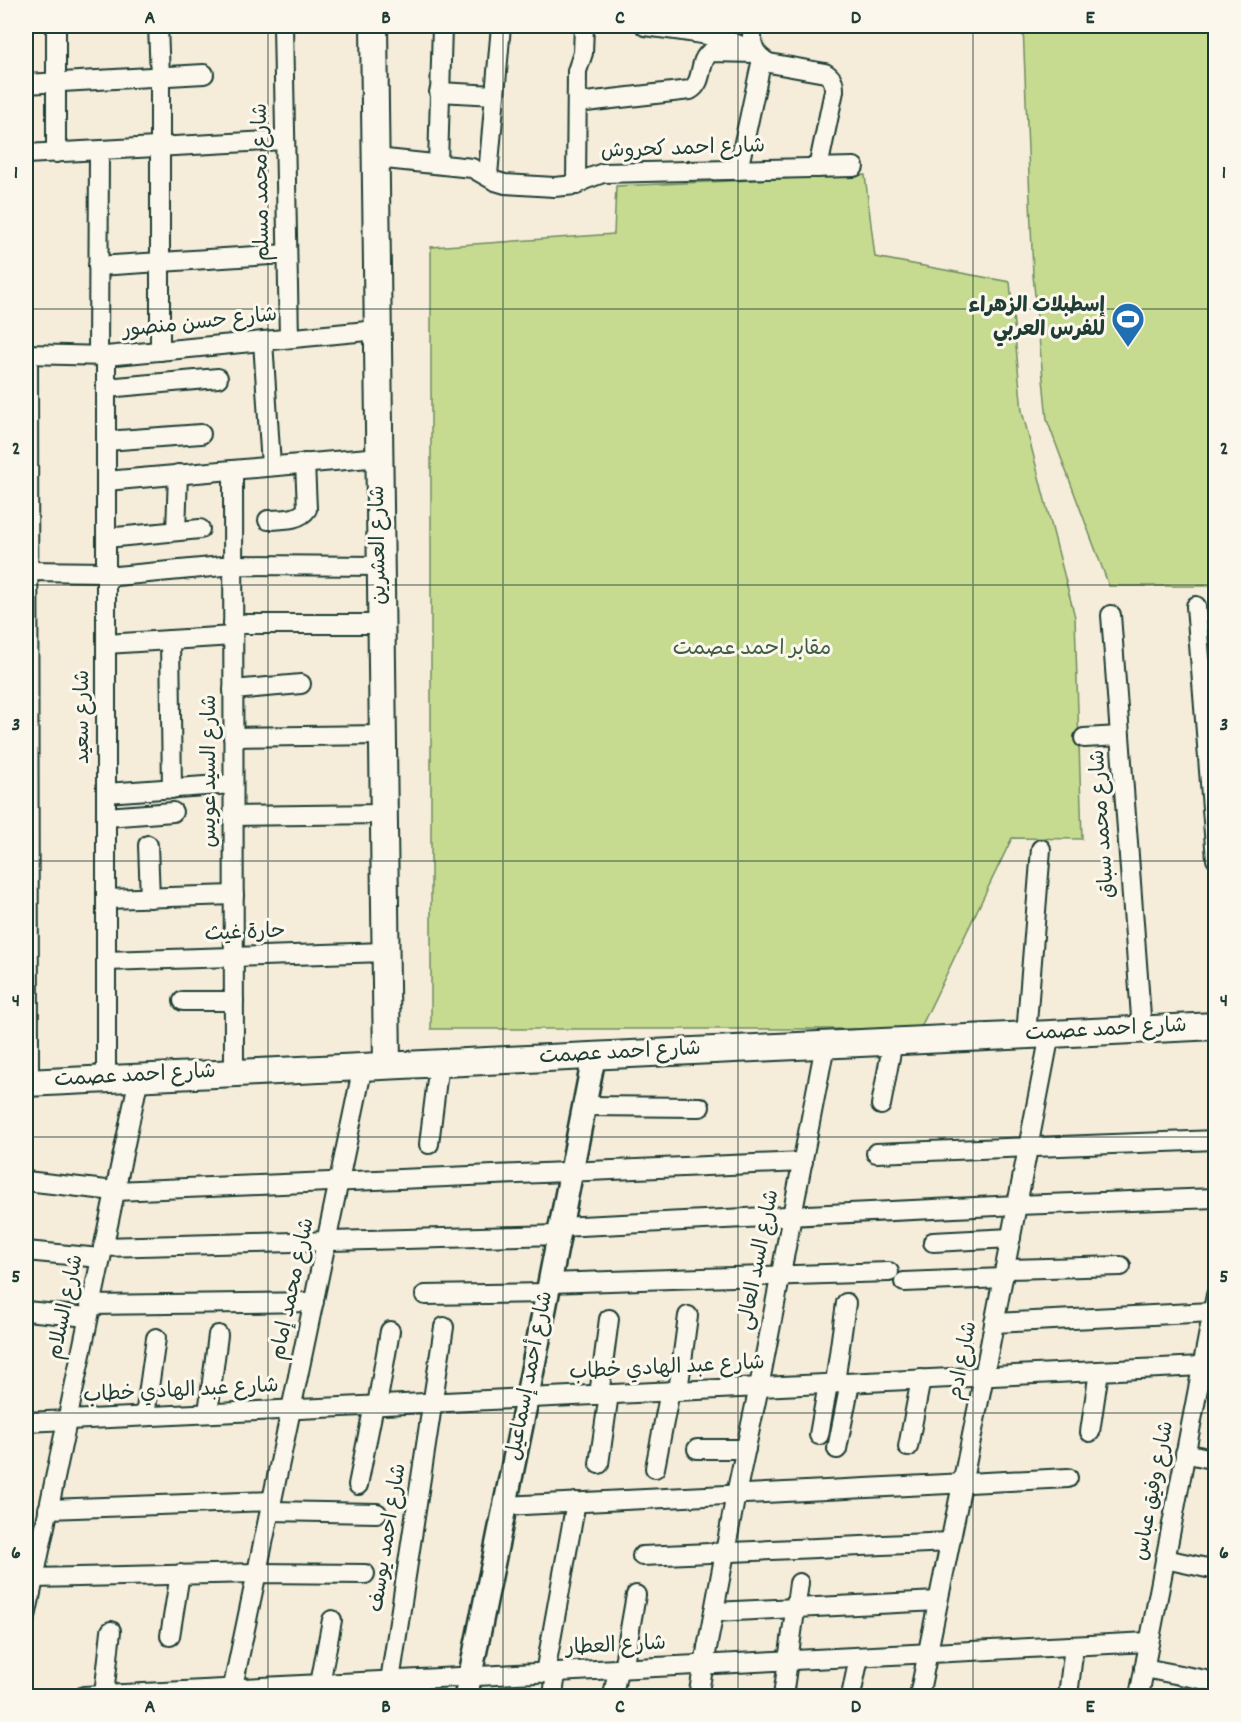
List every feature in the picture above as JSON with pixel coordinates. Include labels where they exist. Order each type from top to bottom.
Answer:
[{"type":"main road","name":"شارع العشرين","points":[[374,26],[386,952],[375,1066]]},
{"type":"main road","name":"شارع احمد عصمت","points":[[27,1083],[1215,1026]]},
{"type":"street","points":[[56,26],[56,153]]},
{"type":"street","points":[[158,26],[160,351]]},
{"type":"street","name":"شارع محمد مسلم","points":[[283,26],[289,338]]},
{"type":"street","points":[[438,164],[442,26]]},
{"type":"street","points":[[488,176],[501,26]]},
{"type":"street","points":[[576,185],[577,70],[583,53],[584,26]]},
{"type":"street","points":[[645,26],[720,37],[734,42],[770,63],[825,73],[834,83],[834,91],[818,168]]},
{"type":"street","points":[[738,170],[759,56],[752,45],[753,26]]},
{"type":"street","points":[[577,102],[690,90],[697,84],[708,53],[759,56]]},
{"type":"street","points":[[26,84],[204,74]]},
{"type":"street","points":[[439,92],[495,95]]},
{"type":"street","points":[[26,154],[285,140]]},
{"type":"street","name":"شارع سعيد","points":[[99,151],[98,266],[102,356],[106,388],[106,1079]]},
{"type":"street","name":"شارع احمد كحروش","points":[[376,158],[472,168],[505,184],[554,188],[576,185],[603,173],[854,167]]},
{"type":"street","points":[[98,266],[287,254]]},
{"type":"street","name":"شارع حسن منصور","points":[[27,354],[102,356],[378,330]]},
{"type":"street","points":[[263,341],[271,466]]},
{"type":"street","points":[[27,354],[27,1083]]},
{"type":"street","points":[[106,388],[218,378]]},
{"type":"street","points":[[106,441],[201,434]]},
{"type":"street","points":[[106,480],[380,457]]},
{"type":"street","points":[[268,520],[298,517],[304,513],[306,509],[305,463]]},
{"type":"street","name":"شارع السيد عويس","points":[[233,470],[234,1073]]},
{"type":"street","points":[[176,531],[178,474]]},
{"type":"street","points":[[106,538],[200,529]]},
{"type":"street","points":[[27,571],[106,574],[233,566],[381,566]]},
{"type":"street","points":[[1196,606],[1207,644],[1215,859]]},
{"type":"street","name":"شارع محمد سباق","points":[[1111,615],[1142,1030]]},
{"type":"street","points":[[106,644],[170,640],[233,630],[381,624]]},
{"type":"street","points":[[170,640],[172,789]]},
{"type":"street","points":[[233,690],[301,684]]},
{"type":"street","points":[[233,737],[383,735]]},
{"type":"street","points":[[1084,738],[1120,736]]},
{"type":"street","points":[[106,794],[233,784]]},
{"type":"street","points":[[106,817],[173,812]]},
{"type":"street","points":[[233,816],[384,814]]},
{"type":"street","points":[[148,845],[150,898]]},
{"type":"street","name":"شارع ادم","points":[[919,1696],[1029,1147],[1038,1034],[1041,849]]},
{"type":"street","points":[[106,899],[234,895]]},
{"type":"street","name":"حارة غيث","points":[[106,961],[386,952]]},
{"type":"street","points":[[183,1001],[234,1001]]},
{"type":"street","points":[[881,1105],[893,1041]]},
{"type":"street","name":"شارع السد العالى","points":[[698,1696],[825,1045]]},
{"type":"street","name":"شارع أحمد إسماعيل","points":[[468,1687],[594,1056]]},
{"type":"street","points":[[429,1144],[438,1063]]},
{"type":"street","name":"شارع محمد إمام","points":[[232,1693],[340,1182],[375,1066]]},
{"type":"street","name":"شارع السلام","points":[[26,1617],[139,1077]]},
{"type":"street","points":[[585,1106],[700,1107]]},
{"type":"street","points":[[876,1153],[1215,1140]]},
{"type":"street","points":[[26,1181],[115,1191],[803,1162]]},
{"type":"street","points":[[26,1251],[102,1252],[560,1231],[791,1216],[1017,1205],[1215,1198]]},
{"type":"street","points":[[933,1242],[1011,1238]]},
{"type":"street","points":[[425,1295],[780,1276],[896,1277],[1004,1274],[1121,1266]]},
{"type":"street","points":[[26,1311],[89,1311],[314,1302]]},
{"type":"street","points":[[837,1449],[837,1383],[846,1303]]},
{"type":"street","points":[[994,1323],[1214,1303]]},
{"type":"street","name":"شارع وفيق عباس","points":[[1139,1696],[1185,1453],[1207,1356],[1214,1303]]},
{"type":"street","points":[[655,1468],[674,1391],[688,1316]]},
{"type":"street","points":[[599,1464],[609,1319]]},
{"type":"street","name":"شارع احمد يوسف","points":[[390,1681],[444,1327]]},
{"type":"street","points":[[358,1485],[390,1331]]},
{"type":"street","points":[[208,1413],[218,1335]]},
{"type":"street","points":[[145,1416],[156,1338]]},
{"type":"street","name":"شارع عبد الهادي خطاب","points":[[26,1422],[1099,1371],[1207,1356]]},
{"type":"street","points":[[1090,1432],[1099,1371]]},
{"type":"street","points":[[908,1447],[921,1379]]},
{"type":"street","points":[[819,1435],[837,1383]]},
{"type":"street","points":[[698,1449],[746,1449]]},
{"type":"street","points":[[1185,1453],[1215,1460]]},
{"type":"street","points":[[504,1506],[1068,1478]]},
{"type":"street","points":[[553,1696],[550,1673],[576,1502]]},
{"type":"street","points":[[48,1509],[271,1506],[377,1513]]},
{"type":"street","points":[[642,1556],[950,1542]]},
{"type":"street","points":[[1165,1559],[1215,1570]]},
{"type":"street","points":[[34,1578],[257,1573],[365,1574]]},
{"type":"street","points":[[170,1636],[180,1574]]},
{"type":"street","points":[[783,1696],[799,1583]]},
{"type":"street","points":[[613,1696],[636,1595]]},
{"type":"street","points":[[714,1612],[938,1601]]},
{"type":"street","points":[[316,1688],[332,1620]]},
{"type":"street","points":[[104,1695],[111,1631]]},
{"type":"street","name":"شارع العطار","points":[[84,1696],[232,1693],[390,1681],[468,1687],[550,1673],[1149,1642]]},
{"type":"street","points":[[1068,1696],[1074,1646]]},
{"type":"street","points":[[851,1696],[859,1657]]},
{"type":"street","points":[[1144,1668],[1215,1682]]},
{"type":"green space","name":"إسطبلات الزهراء للفرس العربي","points":[[1023,26],[1215,26],[1215,586],[1109,586],[1047,420],[1033,275]]},
{"type":"green space","name":"مقابر احمد عصمت","points":[[865,175],[875,257],[1010,282],[1022,411],[1075,617],[1082,839],[1012,838],[920,1029],[431,1029],[431,247],[614,234],[616,186]]},
{"type":"place","name":"إسطبلات الزهراء للفرس العربي","points":[[1128,348]]}]
